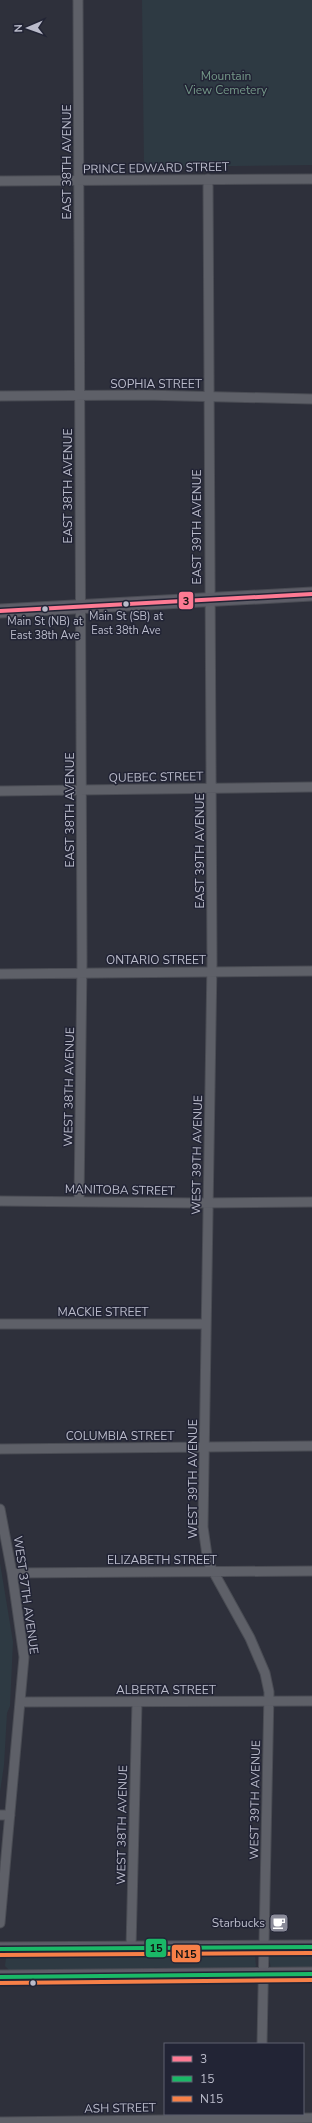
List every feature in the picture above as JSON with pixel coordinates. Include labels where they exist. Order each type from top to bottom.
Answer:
[{"type":"main road","points":[[0,612],[312,594]]},
{"type":"main road","points":[[0,1949],[312,1947]]},
{"type":"main road","points":[[0,1977],[312,1974]]},
{"type":"street","name":"EAST 38TH AVENUE","points":[[78,0],[82,973]]},
{"type":"street","name":"EAST 39TH AVENUE","points":[[208,179],[212,972]]},
{"type":"street","name":"PRINCE EDWARD STREET","points":[[0,181],[312,179]]},
{"type":"street","name":"SOPHIA STREET","points":[[0,396],[209,396],[312,399]]},
{"type":"street","name":"QUEBEC STREET","points":[[0,791],[312,788]]},
{"type":"street","name":"ONTARIO STREET","points":[[0,974],[312,971]]},
{"type":"street","name":"WEST 39TH AVENUE","points":[[212,972],[203,1449],[203,1527],[208,1562],[250,1638],[265,1672],[269,1701],[262,2043]]},
{"type":"street","name":"WEST 38TH AVENUE","points":[[79,1201],[82,973]]},
{"type":"street","name":"MANITOBA STREET","points":[[0,1201],[208,1203],[312,1202]]},
{"type":"street","name":"MACKIE STREET","points":[[0,1324],[206,1324]]},
{"type":"street","name":"COLUMBIA STREET","points":[[0,1449],[203,1449],[312,1446]]},
{"type":"street","name":"WEST 37TH AVENUE","points":[[0,1509],[12,1573],[24,1657],[0,1923]]},
{"type":"street","name":"ELIZABETH STREET","points":[[12,1573],[312,1571]]},
{"type":"street","name":"ALBERTA STREET","points":[[20,1702],[312,1701]]},
{"type":"street","name":"WEST 38TH AVENUE","points":[[131,1948],[137,1702]]},
{"type":"street","points":[[0,1815],[10,1815]]},
{"type":"street","name":"ASH STREET","points":[[0,2122],[312,2118]]},
{"type":"green space","name":"Mountain View Cemetery","points":[[142,0],[312,0],[312,165],[144,167]]},
{"type":"green space","points":[[0,1563],[13,1642],[10,1706],[7,1713],[4,1765],[0,1792]]},
{"type":"green space","points":[[250,1954],[255,1956],[256,1966],[254,1969],[10,1971],[5,1966],[6,1958],[10,1956]]},
{"type":"green space","points":[[272,1954],[312,1954],[312,1969],[271,1969],[269,1958]]},
{"type":"transit line","name":"3","points":[[0,611],[312,594]]},
{"type":"transit line","name":"15","points":[[0,1949],[312,1947]]},
{"type":"transit line","name":"N15","points":[[0,1955],[312,1953]]},
{"type":"transit line","name":"15","points":[[0,1977],[312,1974]]},
{"type":"transit line","name":"N15","points":[[0,1983],[312,1980]]},
{"type":"place","name":"Main St (SB) at East 38th Ave","points":[[126,604]]},
{"type":"place","name":"Main St (NB) at East 38th Ave","points":[[45,609]]},
{"type":"place","name":"Starbucks","points":[[279,1923]]}]
